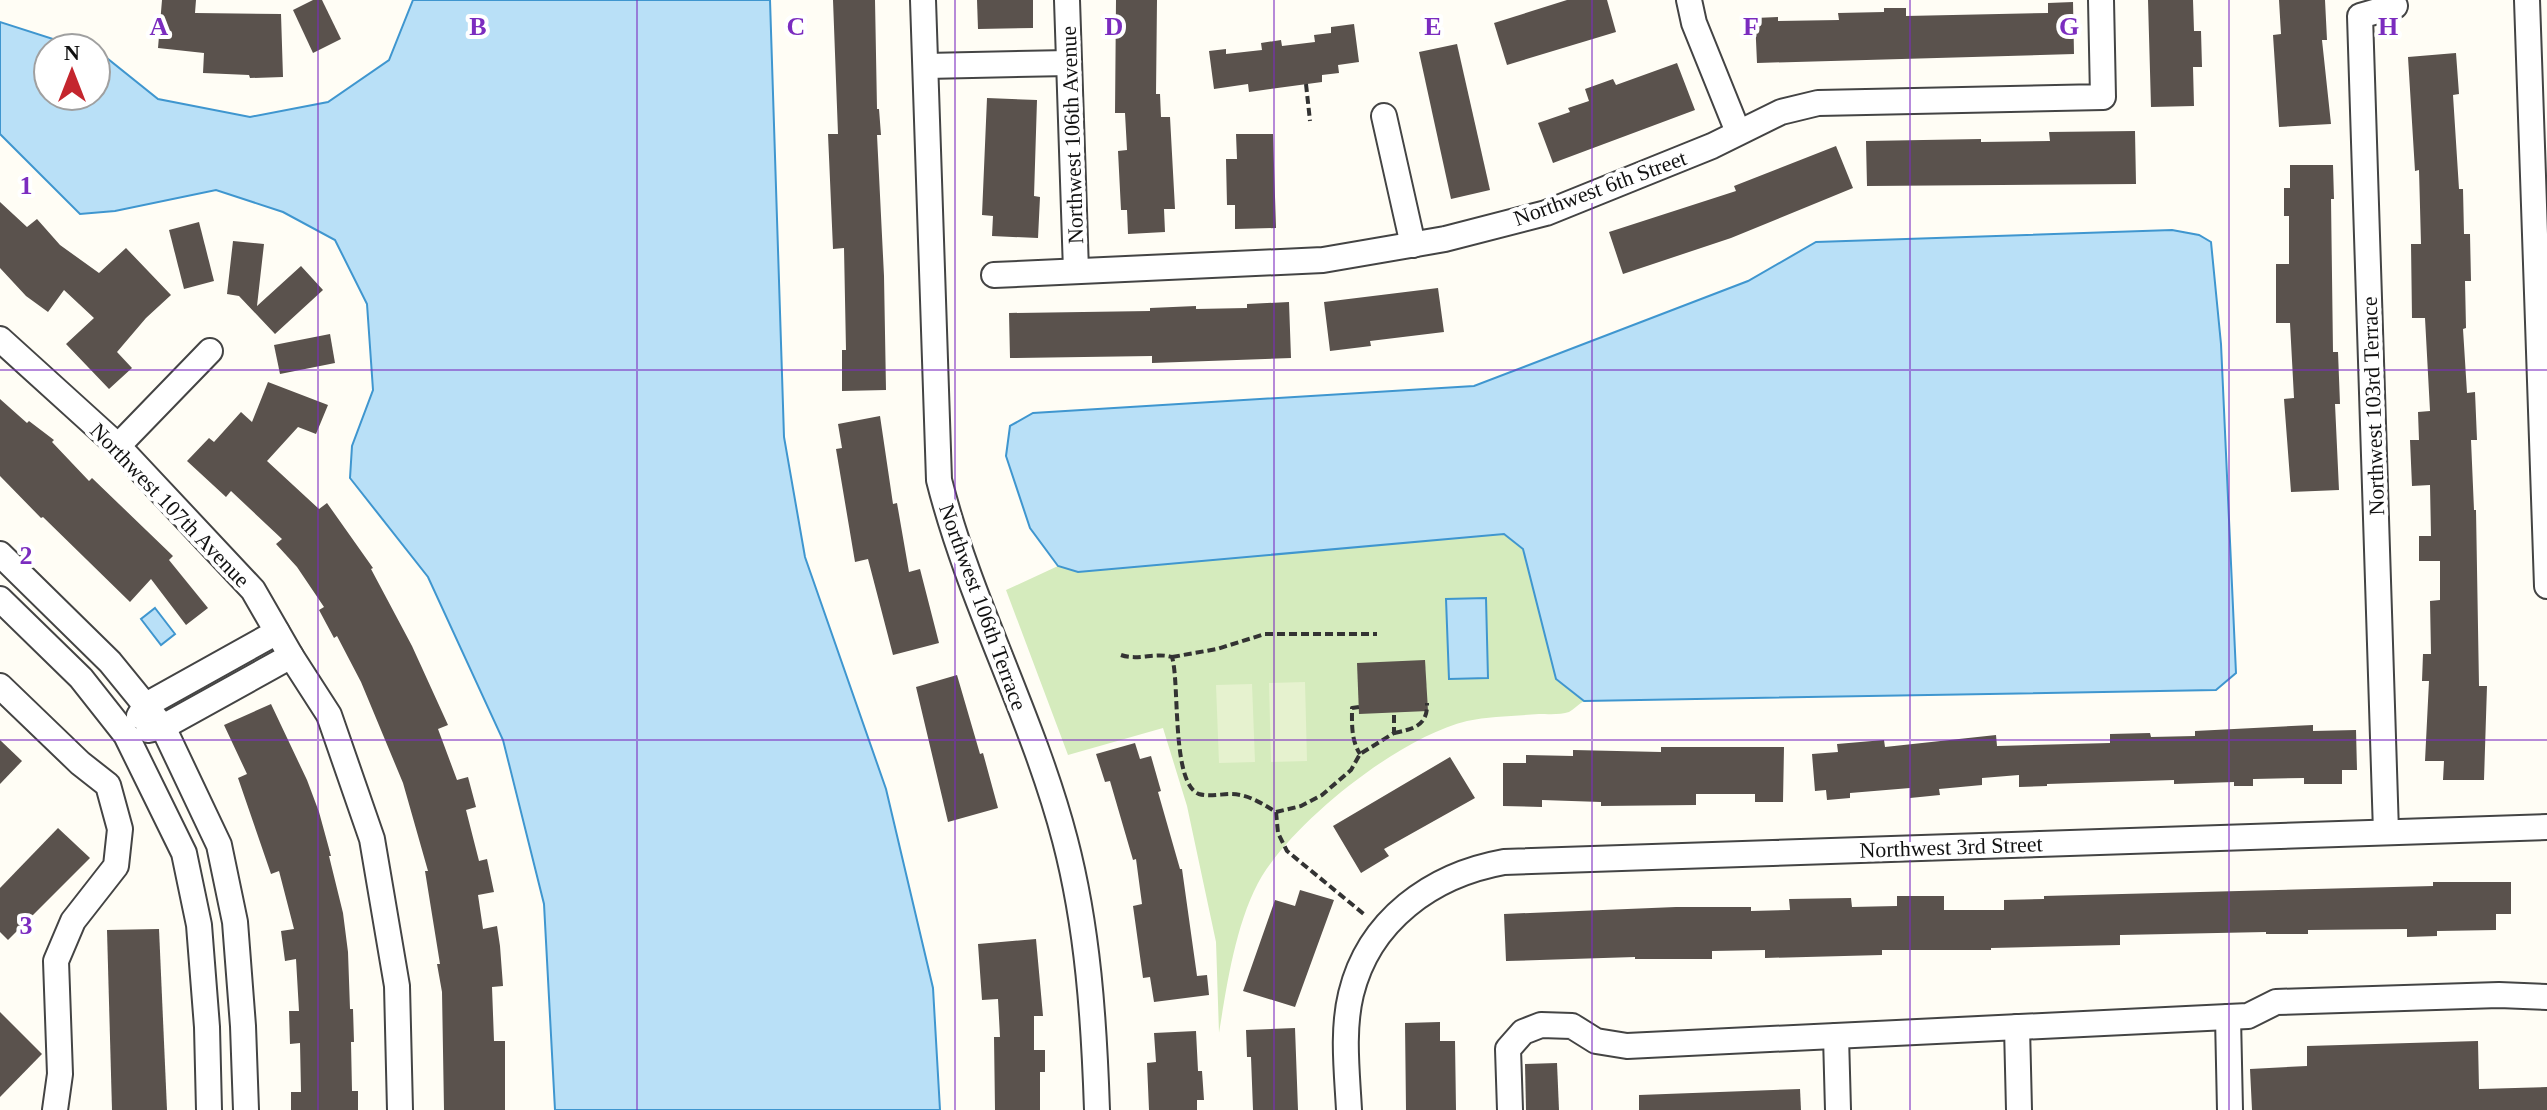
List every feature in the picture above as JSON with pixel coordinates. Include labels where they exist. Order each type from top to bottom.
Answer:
[{"type":"street","name":"Northwest 106th Terrace","points":[[923,0],[939,480],[951,529],[1041,766],[1065,840],[1083,935],[1094,1029],[1097,1110]]},
{"type":"street","name":"Northwest 106th Avenue","points":[[1067,0],[1076,271]]},
{"type":"street","points":[[1689,0],[1694,23],[1738,132]]},
{"type":"street","name":"Northwest 6th Street","points":[[994,275],[1323,260],[1413,245],[1546,213],[1712,146],[1781,112],[1818,103],[2103,97],[2101,0]]},
{"type":"street","points":[[2527,0],[2543,322],[2547,586]]},
{"type":"street","name":"Northwest 103rd Terrace","points":[[2386,832],[2360,16],[2395,6]]},
{"type":"street","points":[[926,66],[1069,63]]},
{"type":"street","points":[[1384,116],[1413,245]]},
{"type":"street","name":"Northwest 107th Avenue","points":[[0,339],[118,446],[253,590],[329,715],[372,839],[397,986],[400,1110]]},
{"type":"street","points":[[118,446],[210,351]]},
{"type":"street","points":[[0,554],[110,662],[163,727],[219,845],[235,922],[246,1110]]},
{"type":"street","points":[[0,599],[81,678],[126,735],[184,853],[199,925],[207,1027],[209,1110]]},
{"type":"street","points":[[126,735],[146,705],[277,632]]},
{"type":"street","points":[[126,735],[163,727],[291,656]]},
{"type":"street","points":[[0,686],[80,763],[108,785],[120,829],[116,866],[73,921],[56,961],[60,1074],[55,1110]]},
{"type":"street","points":[[2513,829],[2541,814],[2547,807]]},
{"type":"street","name":"Northwest 3rd Street","points":[[1372,925],[1456,874],[1504,862],[2547,827]]},
{"type":"street","points":[[1349,1110],[1346,1034],[1351,995],[1367,952],[1372,925]]},
{"type":"street","points":[[1510,1110],[1508,1049],[1523,1032],[1541,1025],[1572,1026],[1596,1041],[1627,1046],[2248,1016],[2276,1002],[2499,995],[2547,997]]},
{"type":"street","points":[[2228,1017],[2230,1110]]},
{"type":"street","points":[[2017,1027],[2019,1110]]},
{"type":"street","points":[[1836,1036],[1838,1110]]},
{"type":"path","points":[[1306,84],[1310,121]]},
{"type":"path","points":[[1121,655],[1129,658],[1172,657],[1217,649],[1265,634],[1377,634]]},
{"type":"path","points":[[1172,657],[1176,674],[1181,759],[1193,790],[1200,794],[1244,795],[1276,812],[1301,806],[1322,795],[1351,770],[1360,754],[1394,733],[1420,725],[1427,715],[1427,703]]},
{"type":"path","points":[[1359,707],[1352,708],[1352,721],[1353,737],[1360,754]]},
{"type":"path","points":[[1394,712],[1394,733]]},
{"type":"path","points":[[1276,812],[1278,833],[1287,851],[1372,925]]},
{"type":"green space","points":[[1504,534],[1523,549],[1556,679],[1584,701],[1566,713],[1485,718],[1440,730],[1382,762],[1325,806],[1278,853],[1253,893],[1234,953],[1219,1033],[1216,942],[1187,806],[1163,728],[1068,755],[1006,590],[1058,566],[1078,572]]},
{"type":"green space","points":[[1305,682],[1307,761],[1271,762],[1269,683]]},
{"type":"green space","points":[[1252,684],[1255,762],[1219,763],[1216,685]]},
{"type":"water","points":[[413,0],[770,0],[784,437],[805,557],[886,789],[933,988],[940,1110],[555,1110],[544,904],[503,740],[428,577],[350,478],[352,446],[373,390],[367,304],[335,240],[283,212],[216,190],[115,211],[80,214],[0,134],[0,22],[32,32],[32,112],[112,112],[112,62],[158,99],[250,117],[328,102],[389,60]]},
{"type":"water","points":[[2172,230],[2199,235],[2211,242],[2221,344],[2236,673],[2216,690],[1584,701],[1556,679],[1523,549],[1504,534],[1078,572],[1058,566],[1030,528],[1006,456],[1010,426],[1033,413],[1474,386],[1748,281],[1816,242]]},
{"type":"water","points":[[1486,598],[1488,678],[1449,679],[1446,599]]},
{"type":"water","points":[[155,608],[175,634],[161,645],[141,619]]},
{"type":"building","points":[[162,0],[196,0],[195,13],[281,14],[283,77],[250,78],[249,75],[203,73],[204,53],[158,48]]},
{"type":"building","points":[[313,0],[322,0],[341,39],[313,53],[293,10]]},
{"type":"building","points":[[833,0],[875,0],[886,390],[842,391],[842,350],[846,350],[844,248],[833,249],[828,134],[838,134]]},
{"type":"building","points":[[977,0],[1033,0],[1033,28],[978,29]]},
{"type":"building","points":[[1116,0],[1157,0],[1156,94],[1160,94],[1161,117],[1170,117],[1175,209],[1164,209],[1165,232],[1128,234],[1127,210],[1121,210],[1118,151],[1127,150],[1125,113],[1115,113]]},
{"type":"building","points":[[1567,0],[1607,0],[1616,32],[1507,65],[1494,23]]},
{"type":"building","points":[[2148,0],[2193,0],[2194,31],[2201,31],[2202,67],[2193,67],[2194,106],[2151,107]]},
{"type":"building","points":[[2279,0],[2325,0],[2327,40],[2322,40],[2331,124],[2279,127],[2273,35],[2281,34]]},
{"type":"building","points":[[2073,2],[2074,54],[1757,63],[1755,18],[1778,17],[1778,21],[1839,20],[1838,13],[1884,12],[1884,8],[1906,8],[1906,16],[2048,13],[2048,3]]},
{"type":"building","points":[[1354,24],[1359,62],[1338,65],[1339,73],[1322,75],[1322,82],[1249,92],[1248,84],[1214,89],[1209,51],[1226,49],[1226,54],[1262,50],[1261,43],[1281,40],[1282,46],[1315,42],[1314,35],[1331,33],[1331,27]]},
{"type":"building","points":[[1457,44],[1490,190],[1451,199],[1419,52]]},
{"type":"building","points":[[2456,53],[2459,94],[2453,95],[2459,189],[2463,189],[2464,234],[2470,234],[2471,281],[2465,281],[2466,328],[2463,329],[2467,393],[2475,392],[2477,440],[2471,440],[2476,510],[2479,686],[2487,686],[2484,780],[2443,780],[2444,761],[2425,761],[2429,681],[2422,681],[2423,654],[2431,654],[2430,601],[2440,600],[2440,561],[2419,561],[2419,536],[2431,536],[2430,485],[2412,486],[2410,440],[2419,440],[2418,412],[2430,411],[2425,318],[2412,318],[2411,244],[2421,244],[2419,170],[2415,171],[2408,57]]},
{"type":"building","points":[[1677,63],[1695,110],[1553,163],[1538,123],[1570,112],[1568,108],[1589,101],[1585,89],[1613,79],[1616,85]]},
{"type":"building","points":[[987,98],[1037,100],[1034,196],[1040,197],[1038,238],[992,236],[993,216],[982,215]]},
{"type":"building","points":[[2135,131],[2136,184],[1867,186],[1866,141],[2050,141],[2049,132]]},
{"type":"building","points":[[1236,134],[1273,134],[1276,228],[1235,229],[1235,205],[1227,205],[1226,159],[1237,159]]},
{"type":"building","points":[[1836,146],[1853,188],[1731,238],[1623,274],[1609,232],[1736,191],[1734,186]]},
{"type":"building","points":[[2290,165],[2333,165],[2333,352],[2338,352],[2340,404],[2335,404],[2339,490],[2291,492],[2284,399],[2294,398],[2290,323],[2276,323],[2276,264],[2289,264],[2289,216],[2284,216],[2284,188],[2290,188]]},
{"type":"building","points":[[0,202],[27,227],[37,219],[60,245],[99,273],[126,248],[171,295],[117,352],[132,368],[109,389],[66,344],[94,318],[64,290],[48,312],[26,296],[0,268]]},
{"type":"building","points":[[199,222],[214,281],[184,289],[169,230]]},
{"type":"building","points":[[233,241],[264,244],[257,306],[301,266],[323,290],[275,334],[239,296],[227,294]]},
{"type":"building","points":[[1438,288],[1444,332],[1370,341],[1371,346],[1330,351],[1324,302]]},
{"type":"building","points":[[1289,302],[1291,358],[1152,363],[1152,356],[1010,358],[1009,313],[1150,311],[1150,308],[1196,306],[1196,309],[1247,308],[1247,304]]},
{"type":"building","points":[[330,334],[335,363],[280,374],[274,345]]},
{"type":"building","points":[[268,382],[328,405],[316,434],[298,427],[267,461],[319,509],[327,503],[373,568],[448,725],[438,729],[457,780],[468,777],[476,807],[466,810],[479,861],[487,859],[494,892],[478,895],[483,929],[497,926],[500,946],[503,986],[492,987],[494,1041],[505,1041],[505,1110],[444,1110],[442,992],[425,871],[428,871],[403,783],[361,682],[337,636],[334,638],[319,610],[324,607],[297,567],[276,544],[282,539],[231,491],[226,497],[187,461],[209,438],[214,442],[241,412],[252,422]]},
{"type":"building","points":[[0,399],[27,423],[29,421],[54,440],[52,442],[89,481],[92,478],[173,556],[169,560],[208,608],[186,625],[151,579],[130,602],[41,518],[0,476]]},
{"type":"building","points":[[880,416],[893,504],[897,503],[909,572],[920,569],[939,643],[893,655],[868,559],[855,562],[836,449],[842,448],[838,424]]},
{"type":"building","points":[[1425,660],[1428,711],[1359,714],[1357,663]]},
{"type":"building","points":[[957,675],[998,808],[948,822],[916,687]]},
{"type":"building","points":[[271,704],[307,780],[331,856],[348,952],[354,1042],[351,1042],[352,1091],[358,1091],[358,1110],[291,1110],[291,1092],[301,1092],[300,1043],[290,1044],[289,1011],[299,1011],[296,959],[285,961],[281,931],[294,929],[279,871],[271,874],[238,778],[247,774],[224,725]]},
{"type":"building","points":[[2313,725],[2313,731],[2356,730],[2357,770],[2342,770],[2342,784],[2304,784],[2304,778],[2253,779],[2253,786],[2234,786],[2234,782],[2174,784],[2174,780],[2019,787],[2019,775],[1982,778],[1982,785],[1939,789],[1940,795],[1910,798],[1910,788],[1850,793],[1850,798],[1827,800],[1826,790],[1815,791],[1812,754],[1838,752],[1837,744],[1884,740],[1885,747],[1996,735],[1997,746],[2110,743],[2110,734],[2195,736],[2195,731]]},
{"type":"building","points":[[0,740],[22,761],[0,784]]},
{"type":"building","points":[[1135,743],[1140,759],[1151,756],[1161,791],[1158,792],[1182,869],[1197,976],[1207,975],[1209,995],[1154,1002],[1150,977],[1143,978],[1133,906],[1142,904],[1136,859],[1133,860],[1110,781],[1105,782],[1096,754]]},
{"type":"building","points":[[1661,747],[1784,747],[1783,802],[1755,802],[1755,794],[1696,794],[1696,805],[1601,806],[1601,802],[1542,800],[1542,807],[1503,806],[1503,763],[1526,763],[1526,755],[1573,756],[1573,750],[1661,752]]},
{"type":"building","points":[[1450,757],[1475,798],[1384,849],[1389,856],[1361,873],[1333,826]]},
{"type":"building","points":[[58,828],[90,858],[8,940],[0,932],[0,888]]},
{"type":"building","points":[[2433,882],[2511,882],[2511,914],[2496,914],[2496,930],[2437,931],[2437,936],[2407,937],[2407,929],[2308,930],[2308,934],[2120,935],[2120,945],[1882,950],[1882,955],[1765,958],[1765,950],[1712,951],[1712,959],[1635,957],[1506,961],[1504,914],[1676,907],[1790,910],[1789,899],[1851,898],[1852,907],[1897,906],[1897,896],[1944,896],[1944,910],[2004,910],[2004,900],[2044,899],[2044,896],[2433,886]]},
{"type":"building","points":[[1300,890],[1334,900],[1295,1007],[1243,991],[1275,900],[1295,906]]},
{"type":"building","points":[[159,929],[167,1110],[112,1110],[107,930]]},
{"type":"building","points":[[1036,939],[1043,1016],[1034,1016],[1034,1050],[1045,1050],[1045,1072],[1040,1072],[1040,1110],[995,1110],[994,1037],[1000,1037],[998,999],[982,1000],[978,944]]},
{"type":"building","points":[[0,1012],[42,1054],[0,1097]]},
{"type":"building","points":[[1440,1022],[1440,1041],[1455,1041],[1456,1110],[1406,1110],[1405,1023]]},
{"type":"building","points":[[1295,1028],[1298,1110],[1253,1110],[1251,1057],[1247,1057],[1246,1030]]},
{"type":"building","points":[[1196,1031],[1198,1071],[1202,1071],[1204,1100],[1197,1100],[1197,1110],[1149,1110],[1147,1063],[1156,1062],[1154,1033]]},
{"type":"building","points":[[2478,1041],[2479,1089],[2547,1087],[2547,1110],[2252,1110],[2250,1069],[2307,1066],[2307,1046]]},
{"type":"building","points":[[1557,1063],[1559,1110],[1526,1110],[1525,1064]]},
{"type":"building","points":[[1800,1089],[1801,1110],[1639,1110],[1639,1095]]}]
